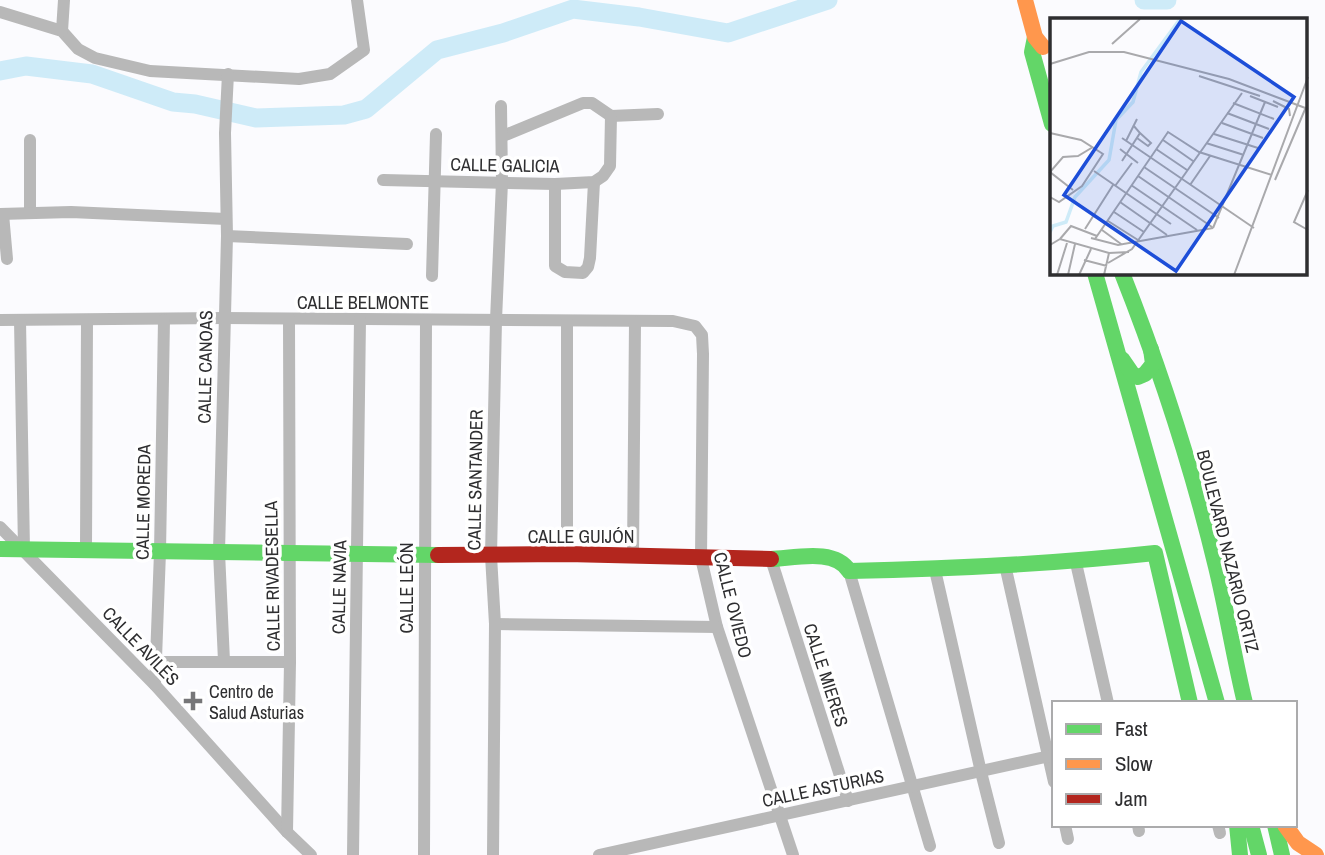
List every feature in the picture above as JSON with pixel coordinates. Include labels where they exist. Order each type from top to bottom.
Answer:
[{"type":"main road","points":[[1025,0],[1035,37],[1044,48],[1050,69]]},
{"type":"main road","points":[[1035,37],[1032,52],[1050,117]]},
{"type":"main road","name":"BOULEVARD NAZARIO ORTIZ","points":[[1096,275],[1216,701]]},
{"type":"main road","name":"BOULEVARD NAZARIO ORTIZ","points":[[1123,275],[1167,391],[1186,456],[1213,555],[1245,701]]},
{"type":"main road","name":"BOULEVARD NAZARIO ORTIZ","points":[[1117,349],[1125,366],[1138,377],[1145,374],[1153,364],[1150,343]]},
{"type":"main road","name":"BOULEVARD NAZARIO ORTIZ","points":[[1137,416],[1136,389],[1144,383],[1156,386],[1170,408]]},
{"type":"main road","name":"CALLE GUIJÓN","points":[[0,549],[491,556],[567,554],[771,559],[829,557],[837,558],[849,571],[1076,563],[1155,553],[1190,701]]},
{"type":"main road","points":[[1237,827],[1240,855]]},
{"type":"main road","points":[[1252,827],[1259,855]]},
{"type":"main road","points":[[1275,827],[1282,855]]},
{"type":"main road","points":[[1285,827],[1297,843],[1316,855]]},
{"type":"street","points":[[62,31],[64,0]]},
{"type":"street","points":[[0,12],[62,31],[78,49],[108,63],[228,80],[299,79],[331,74],[364,50],[358,0]]},
{"type":"street","name":"CALLE CANOAS","points":[[224,661],[219,552],[228,80]]},
{"type":"street","points":[[503,136],[583,103],[592,103],[611,116],[658,114]]},
{"type":"street","name":"CALLE SANTANDER","points":[[493,855],[495,624],[491,556],[502,182],[501,106]]},
{"type":"street","points":[[555,184],[555,266],[565,272],[583,273],[589,263],[591,247],[594,182],[607,170],[611,157],[611,116]]},
{"type":"street","points":[[432,276],[436,134]]},
{"type":"street","points":[[30,140],[30,211]]},
{"type":"street","name":"CALLE GALICIA","points":[[383,180],[555,184],[594,182]]},
{"type":"street","points":[[7,259],[2,214],[30,211],[226,219]]},
{"type":"street","points":[[226,236],[407,244]]},
{"type":"street","name":"CALLE BELMONTE","points":[[0,320],[224,318],[673,321],[695,326],[702,335],[703,354]]},
{"type":"street","name":"CALLE RIVADESELLA","points":[[287,832],[290,662],[289,319]]},
{"type":"street","name":"CALLE NAVIA","points":[[353,855],[360,319]]},
{"type":"street","points":[[20,320],[24,551]]},
{"type":"street","points":[[86,549],[87,320]]},
{"type":"street","name":"CALLE MOREDA","points":[[155,685],[164,320]]},
{"type":"street","name":"CALLE LEÓN","points":[[424,855],[426,320]]},
{"type":"street","points":[[567,554],[568,321]]},
{"type":"street","points":[[633,555],[635,322]]},
{"type":"street","name":"CALLE OVIEDO","points":[[703,354],[701,558],[717,627],[793,855]]},
{"type":"street","name":"CALLE AVILÉS","points":[[0,527],[155,685],[287,832],[311,855]]},
{"type":"street","name":"CALLE MIERES","points":[[771,559],[848,801]]},
{"type":"street","points":[[1076,563],[1108,701]]},
{"type":"street","points":[[1005,565],[1051,756]]},
{"type":"street","points":[[935,570],[999,843]]},
{"type":"street","points":[[849,571],[930,846]]},
{"type":"street","points":[[495,624],[717,627]]},
{"type":"street","points":[[156,662],[290,662]]},
{"type":"street","name":"CALLE ASTURIAS","points":[[599,855],[1051,756]]},
{"type":"street","points":[[1065,827],[1068,839]]},
{"type":"waterway","points":[[0,71],[26,66],[92,74],[173,102],[195,104],[256,118],[344,115],[366,109],[437,50],[503,33],[573,9],[639,17],[728,33],[828,0]]},
{"type":"waterway","points":[[1144,0],[1167,0]]},
{"type":"traffic: fast","points":[[1035,37],[1032,52],[1050,117]]},
{"type":"traffic: fast","points":[[1096,275],[1216,701]]},
{"type":"traffic: fast","points":[[1123,275],[1162,382],[1197,492],[1245,701]]},
{"type":"traffic: fast","points":[[1122,359],[1133,375],[1138,377],[1145,374],[1153,364],[1151,349]]},
{"type":"traffic: fast","points":[[0,549],[438,555]]},
{"type":"traffic: fast","points":[[771,559],[824,557],[843,564],[849,571],[1002,565],[1155,553],[1190,701]]},
{"type":"traffic: fast","points":[[1237,827],[1240,855]]},
{"type":"traffic: fast","points":[[1252,827],[1259,855]]},
{"type":"traffic: fast","points":[[1275,827],[1282,855]]},
{"type":"traffic: slow","points":[[1025,0],[1035,37],[1043,47]]},
{"type":"traffic: slow","points":[[1286,827],[1298,843],[1316,855]]},
{"type":"traffic: jam","points":[[438,555],[567,554],[771,559]]},
{"type":"place","name":"Centro de Salud Asturias","points":[[193,701]]}]
